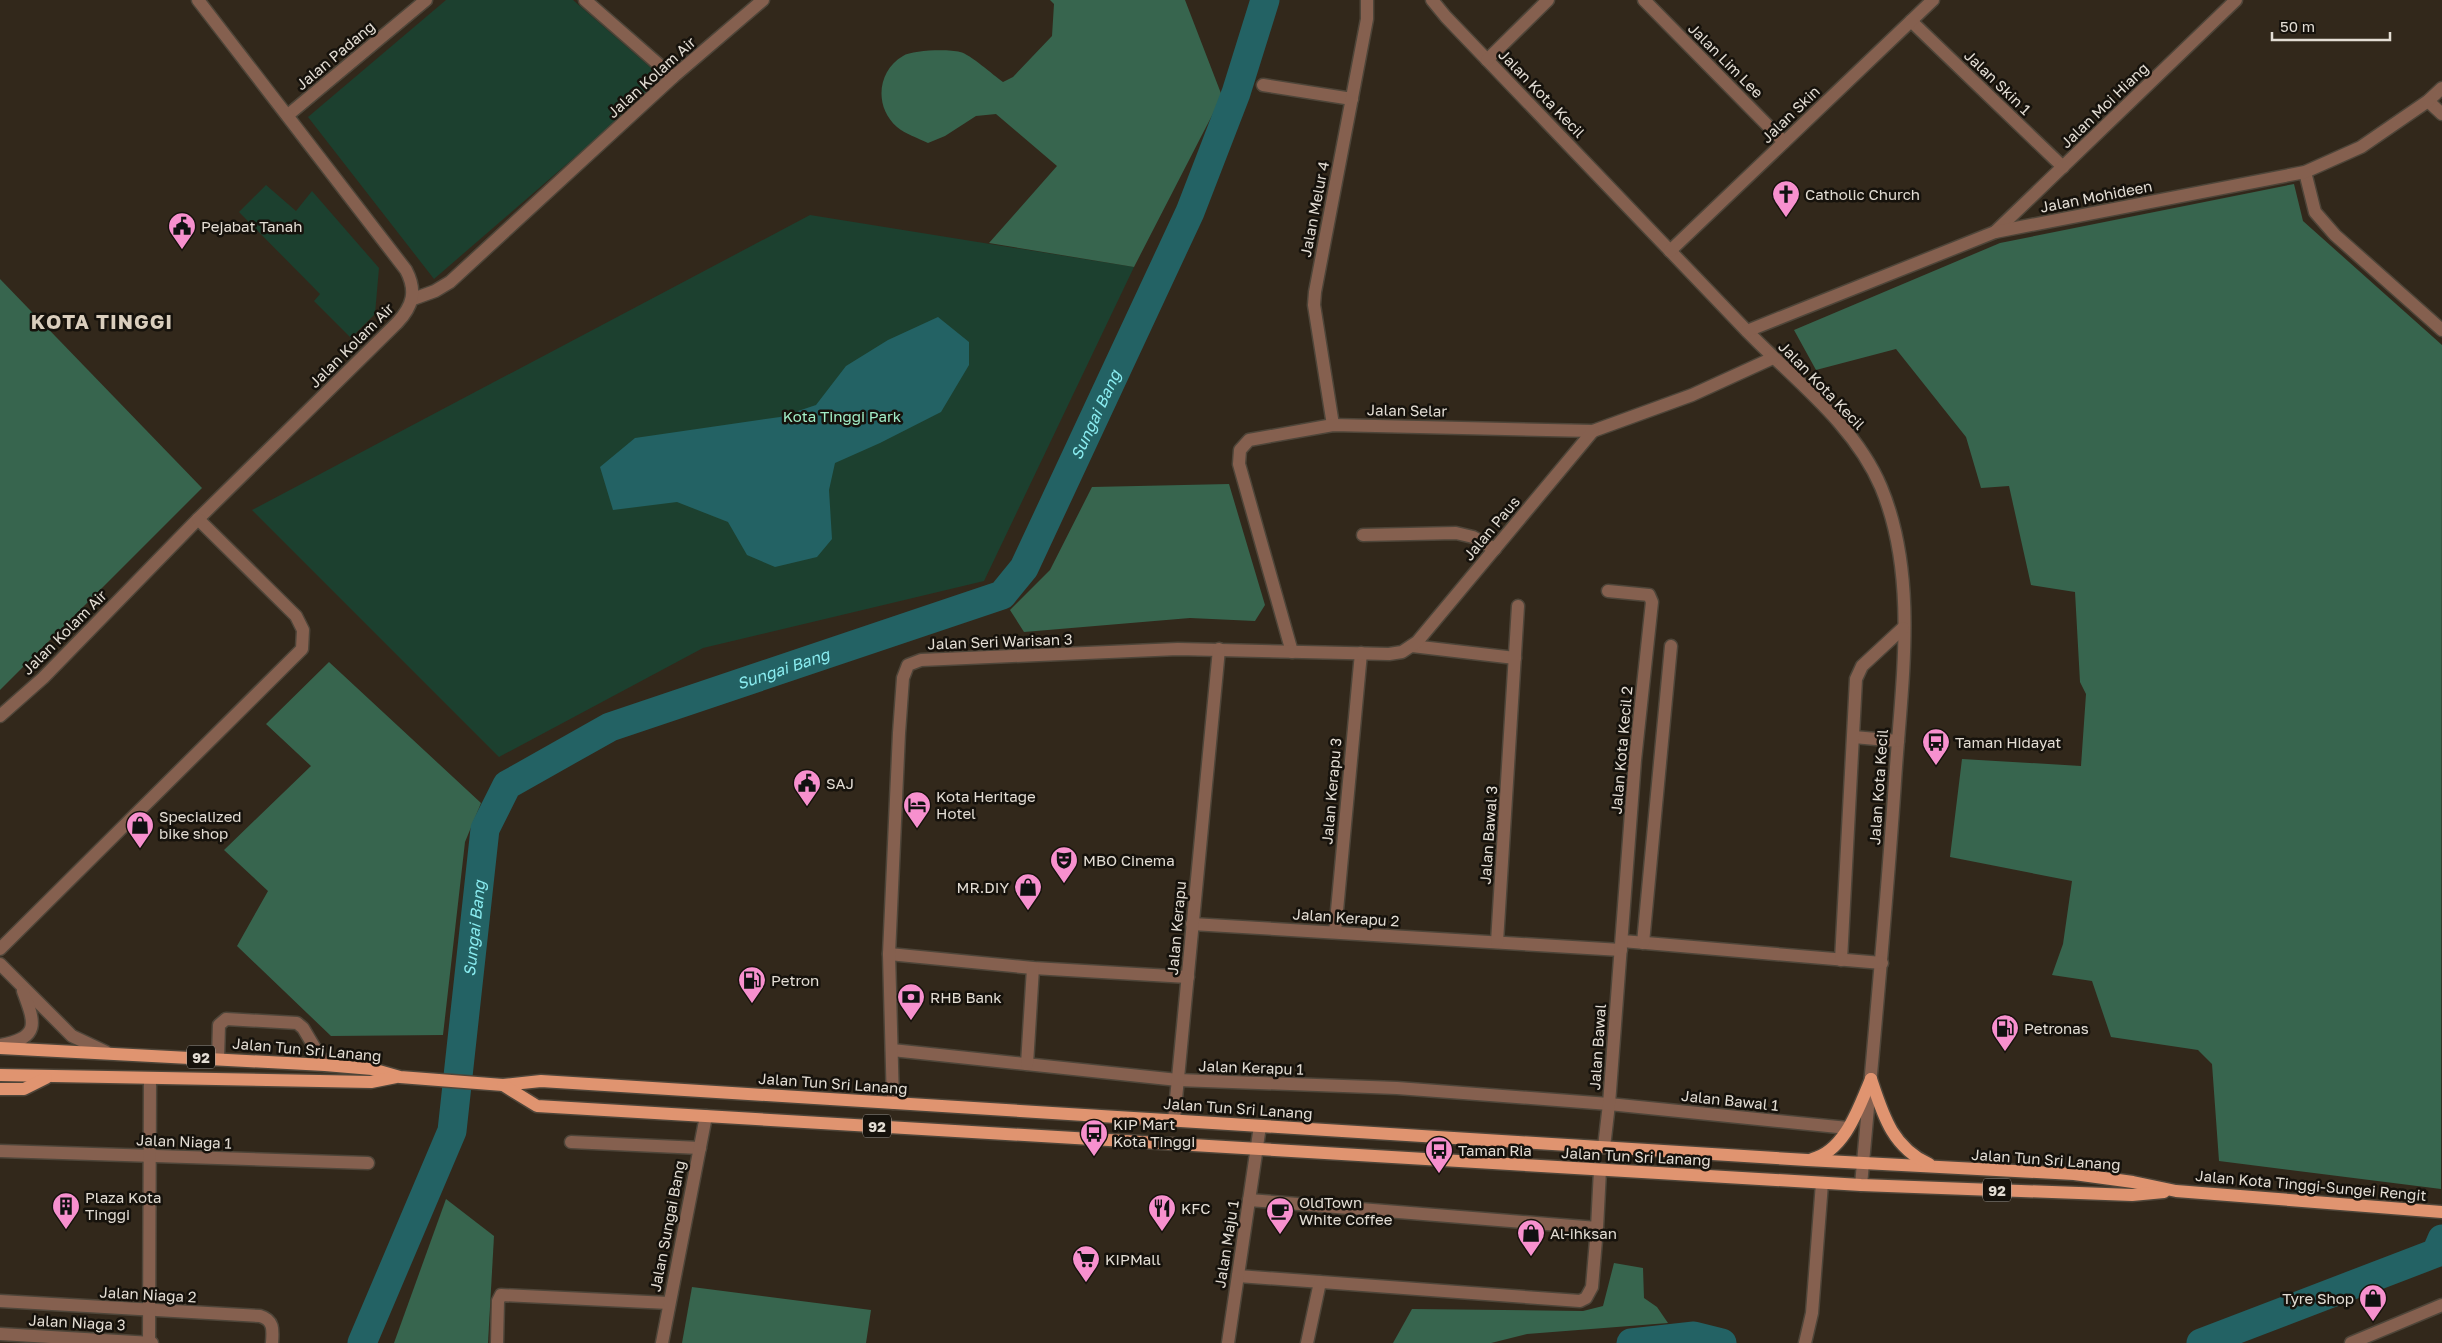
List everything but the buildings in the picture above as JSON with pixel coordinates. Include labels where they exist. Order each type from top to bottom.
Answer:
[{"type":"main road","name":"Jalan Tun Sri Lanang","points":[[0,1046],[325,1065],[372,1069],[400,1077],[503,1085],[541,1081],[1937,1168],[2074,1174],[2176,1190]]},
{"type":"main road","name":"Jalan Tun Sri Lanang","points":[[0,1075],[371,1082],[400,1077]]},
{"type":"main road","points":[[0,1088],[24,1089],[48,1077]]},
{"type":"main road","points":[[1807,1160],[1823,1156],[1839,1140],[1848,1128],[1871,1079]]},
{"type":"main road","points":[[1871,1079],[1884,1119],[1901,1145],[1914,1158],[1937,1168]]},
{"type":"main road","name":"Jalan Tun Sri Lanang","points":[[503,1085],[537,1106],[1861,1186],[2132,1195],[2176,1190]]},
{"type":"main road","name":"Jalan Kota Tinggi-Sungei Rengit","points":[[2176,1190],[2442,1212]]},
{"type":"street","points":[[198,0],[406,270],[412,280],[413,299]]},
{"type":"street","name":"Jalan Padang","points":[[288,115],[426,0]]},
{"type":"street","points":[[585,0],[673,77]]},
{"type":"street","name":"Jalan Kolam Air","points":[[0,716],[42,678],[198,519],[397,323],[410,308],[413,299],[435,291],[450,282],[673,77],[763,0]]},
{"type":"street","name":"Jalan Melur 4","points":[[1333,425],[1314,306],[1367,19],[1367,0]]},
{"type":"street","name":"Jalan Kota Kecil","points":[[1432,0],[1487,60],[1853,440],[1881,486],[1897,547],[1902,580],[1903,628],[1898,741],[1882,963],[1861,1186]]},
{"type":"street","points":[[1487,60],[1548,0]]},
{"type":"street","name":"Jalan Skin","points":[[1670,251],[1933,0]]},
{"type":"street","name":"Jalan Moi Hiang","points":[[1995,232],[2236,0]]},
{"type":"street","name":"Jalan Lim Lee","points":[[1652,2],[1784,142]]},
{"type":"street","name":"Jalan Skin 1","points":[[1911,21],[2063,167]]},
{"type":"street","points":[[1264,86],[1352,99]]},
{"type":"street","name":"Jalan Mohideen","points":[[1747,331],[1995,232],[2306,172],[2360,147],[2428,101],[2442,88]]},
{"type":"street","points":[[2428,101],[2442,114]]},
{"type":"street","points":[[2306,172],[2315,212],[2335,235],[2442,330]]},
{"type":"street","name":"Jalan Selar","points":[[1292,652],[1238,457],[1244,445],[1256,438],[1333,425],[1594,431],[1692,395],[1774,358]]},
{"type":"street","name":"Jalan Paus","points":[[1412,646],[1594,431]]},
{"type":"street","points":[[0,949],[302,648],[303,630],[296,616],[198,519]]},
{"type":"street","points":[[1363,534],[1456,533],[1473,537],[1495,549]]},
{"type":"street","name":"Jalan Kota Kecil 2","points":[[1608,591],[1649,595],[1652,602],[1635,760],[1621,945]]},
{"type":"street","name":"Jalan Bawal 3","points":[[1497,942],[1518,606]]},
{"type":"street","points":[[1841,960],[1856,679],[1862,666],[1903,628]]},
{"type":"street","points":[[1412,646],[1515,658]]},
{"type":"street","name":"Jalan Seri Warisan 3","points":[[893,1103],[889,954],[900,723],[903,678],[908,666],[920,660],[1219,649],[1395,654],[1412,646]]},
{"type":"street","points":[[1643,943],[1671,646]]},
{"type":"street","name":"Jalan Kerapu","points":[[1174,1120],[1219,649]]},
{"type":"street","name":"Jalan Kerapu 3","points":[[1335,932],[1361,653]]},
{"type":"street","points":[[1854,737],[1898,741]]},
{"type":"street","name":"Jalan Kerapu 2","points":[[1192,924],[1497,942]]},
{"type":"street","points":[[1497,942],[1621,945],[1643,943],[1882,963]]},
{"type":"street","name":"Jalan Bawal","points":[[1604,1147],[1621,945]]},
{"type":"street","points":[[889,954],[1033,968],[1188,977]]},
{"type":"street","points":[[0,964],[72,1036],[94,1048],[113,1054]]},
{"type":"street","points":[[1027,1064],[1033,968]]},
{"type":"street","points":[[0,1046],[22,1040],[32,1028],[33,1018],[20,985]]},
{"type":"street","points":[[218,1058],[219,1025],[226,1018],[294,1022],[303,1028],[325,1065]]},
{"type":"street","name":"Jalan Kerapu 1","points":[[892,1050],[1178,1080],[1397,1088],[1609,1104]]},
{"type":"street","points":[[150,1079],[150,1343]]},
{"type":"street","name":"Jalan Bawal 1","points":[[1609,1104],[1848,1128]]},
{"type":"street","name":"Jalan Sungai Bang","points":[[662,1343],[706,1116]]},
{"type":"street","name":"Jalan Maju 1","points":[[1228,1343],[1260,1126]]},
{"type":"street","points":[[571,1142],[700,1148]]},
{"type":"street","name":"Jalan Niaga 1","points":[[0,1151],[368,1163]]},
{"type":"street","points":[[1238,1276],[1580,1301],[1590,1293],[1592,1287],[1600,1170]]},
{"type":"street","points":[[1805,1343],[1812,1313],[1822,1183]]},
{"type":"street","points":[[1249,1200],[1597,1228]]},
{"type":"street","points":[[1307,1343],[1320,1282]]},
{"type":"street","points":[[497,1343],[499,1297],[501,1295],[512,1294],[669,1303]]},
{"type":"street","name":"Jalan Niaga 2","points":[[0,1301],[260,1316],[270,1321],[272,1326],[272,1343]]},
{"type":"street","points":[[2351,1343],[2442,1305]]},
{"type":"street","name":"Jalan Niaga 3","points":[[0,1334],[150,1343]]},
{"type":"green space","points":[[446,0],[573,0],[657,73],[657,86],[434,279],[308,117]]},
{"type":"green space","points":[[1050,0],[1185,0],[1222,96],[1134,267],[989,243],[1057,166],[996,114],[976,116],[945,136],[928,143],[897,127],[885,110],[882,90],[888,71],[903,56],[914,52],[960,52],[1003,82],[1013,77],[1052,36],[1054,4]]},
{"type":"green space","points":[[2294,184],[2303,221],[2442,345],[2441,1189],[2219,1161],[2212,1064],[2198,1050],[2111,1037],[2092,981],[2052,975],[2063,944],[2072,881],[1950,857],[1962,759],[2081,766],[2086,694],[2080,682],[2075,592],[2031,585],[2009,486],[1981,488],[1966,437],[1896,349],[1816,370],[1794,330],[2000,243]]},
{"type":"green space","points":[[266,185],[296,211],[312,191],[379,268],[375,314],[351,338],[314,301],[320,294],[239,212]]},
{"type":"green space","name":"Kota Tinggi Park","points":[[810,215],[1134,267],[984,581],[703,648],[499,757],[252,510]]},
{"type":"green space","points":[[0,279],[202,488],[0,690]]},
{"type":"green space","points":[[1229,484],[1265,605],[1255,621],[1190,618],[1024,632],[1010,610],[1050,570],[1092,487]]},
{"type":"green space","points":[[329,662],[481,803],[465,842],[443,1035],[331,1036],[237,946],[268,891],[224,850],[311,766],[266,724]]},
{"type":"green space","points":[[446,1199],[494,1236],[488,1343],[394,1343]]},
{"type":"green space","points":[[1614,1263],[1643,1268],[1644,1298],[1657,1307],[1668,1323],[1527,1334],[1491,1343],[1393,1343],[1412,1309],[1583,1311],[1603,1306]]},
{"type":"green space","points":[[692,1287],[871,1310],[866,1343],[682,1343]]},
{"type":"water","points":[[938,317],[969,342],[969,365],[941,412],[835,463],[829,490],[832,539],[817,557],[775,567],[747,555],[728,522],[677,502],[613,510],[600,467],[635,438],[780,417],[816,405],[846,366],[888,340]]},
{"type":"waterway","name":"Sungai Bang","points":[[362,1343],[452,1131],[485,829],[507,785],[610,727],[1002,595],[1024,568],[1190,212],[1236,93],[1265,0]]},
{"type":"waterway","points":[[2201,1343],[2436,1253],[2442,1239]]},
{"type":"waterway","points":[[1631,1343],[1694,1336],[1722,1343]]},
{"type":"place","name":"Catholic Church","points":[[1786,218]]},
{"type":"place","name":"Pejabat Tanah","points":[[182,250]]},
{"type":"place","name":"Taman Hidayat","points":[[1936,766]]},
{"type":"place","name":"SAJ","points":[[807,807]]},
{"type":"place","name":"Kota Heritage Hotel","points":[[917,829]]},
{"type":"place","name":"Specialized bike shop","points":[[140,849]]},
{"type":"place","name":"MBO Cinema","points":[[1064,884]]},
{"type":"place","name":"MR.DIY","points":[[1028,911]]},
{"type":"place","name":"Petron","points":[[752,1004]]},
{"type":"place","name":"RHB Bank","points":[[911,1021]]},
{"type":"place","name":"Petronas","points":[[2005,1052]]},
{"type":"place","name":"KIP Mart Kota Tinggi","points":[[1094,1157]]},
{"type":"place","name":"Taman Ria","points":[[1439,1174]]},
{"type":"place","name":"Plaza Kota Tinggi","points":[[66,1230]]},
{"type":"place","name":"KFC","points":[[1162,1232]]},
{"type":"place","name":"OldTown White Coffee","points":[[1280,1235]]},
{"type":"place","name":"Al-ihksan","points":[[1531,1257]]},
{"type":"place","name":"KIPMall","points":[[1086,1283]]},
{"type":"place","name":"Tyre Shop","points":[[2373,1322]]},
{"type":"district","name":"KOTA TINGGI","points":[[102,321]]}]
